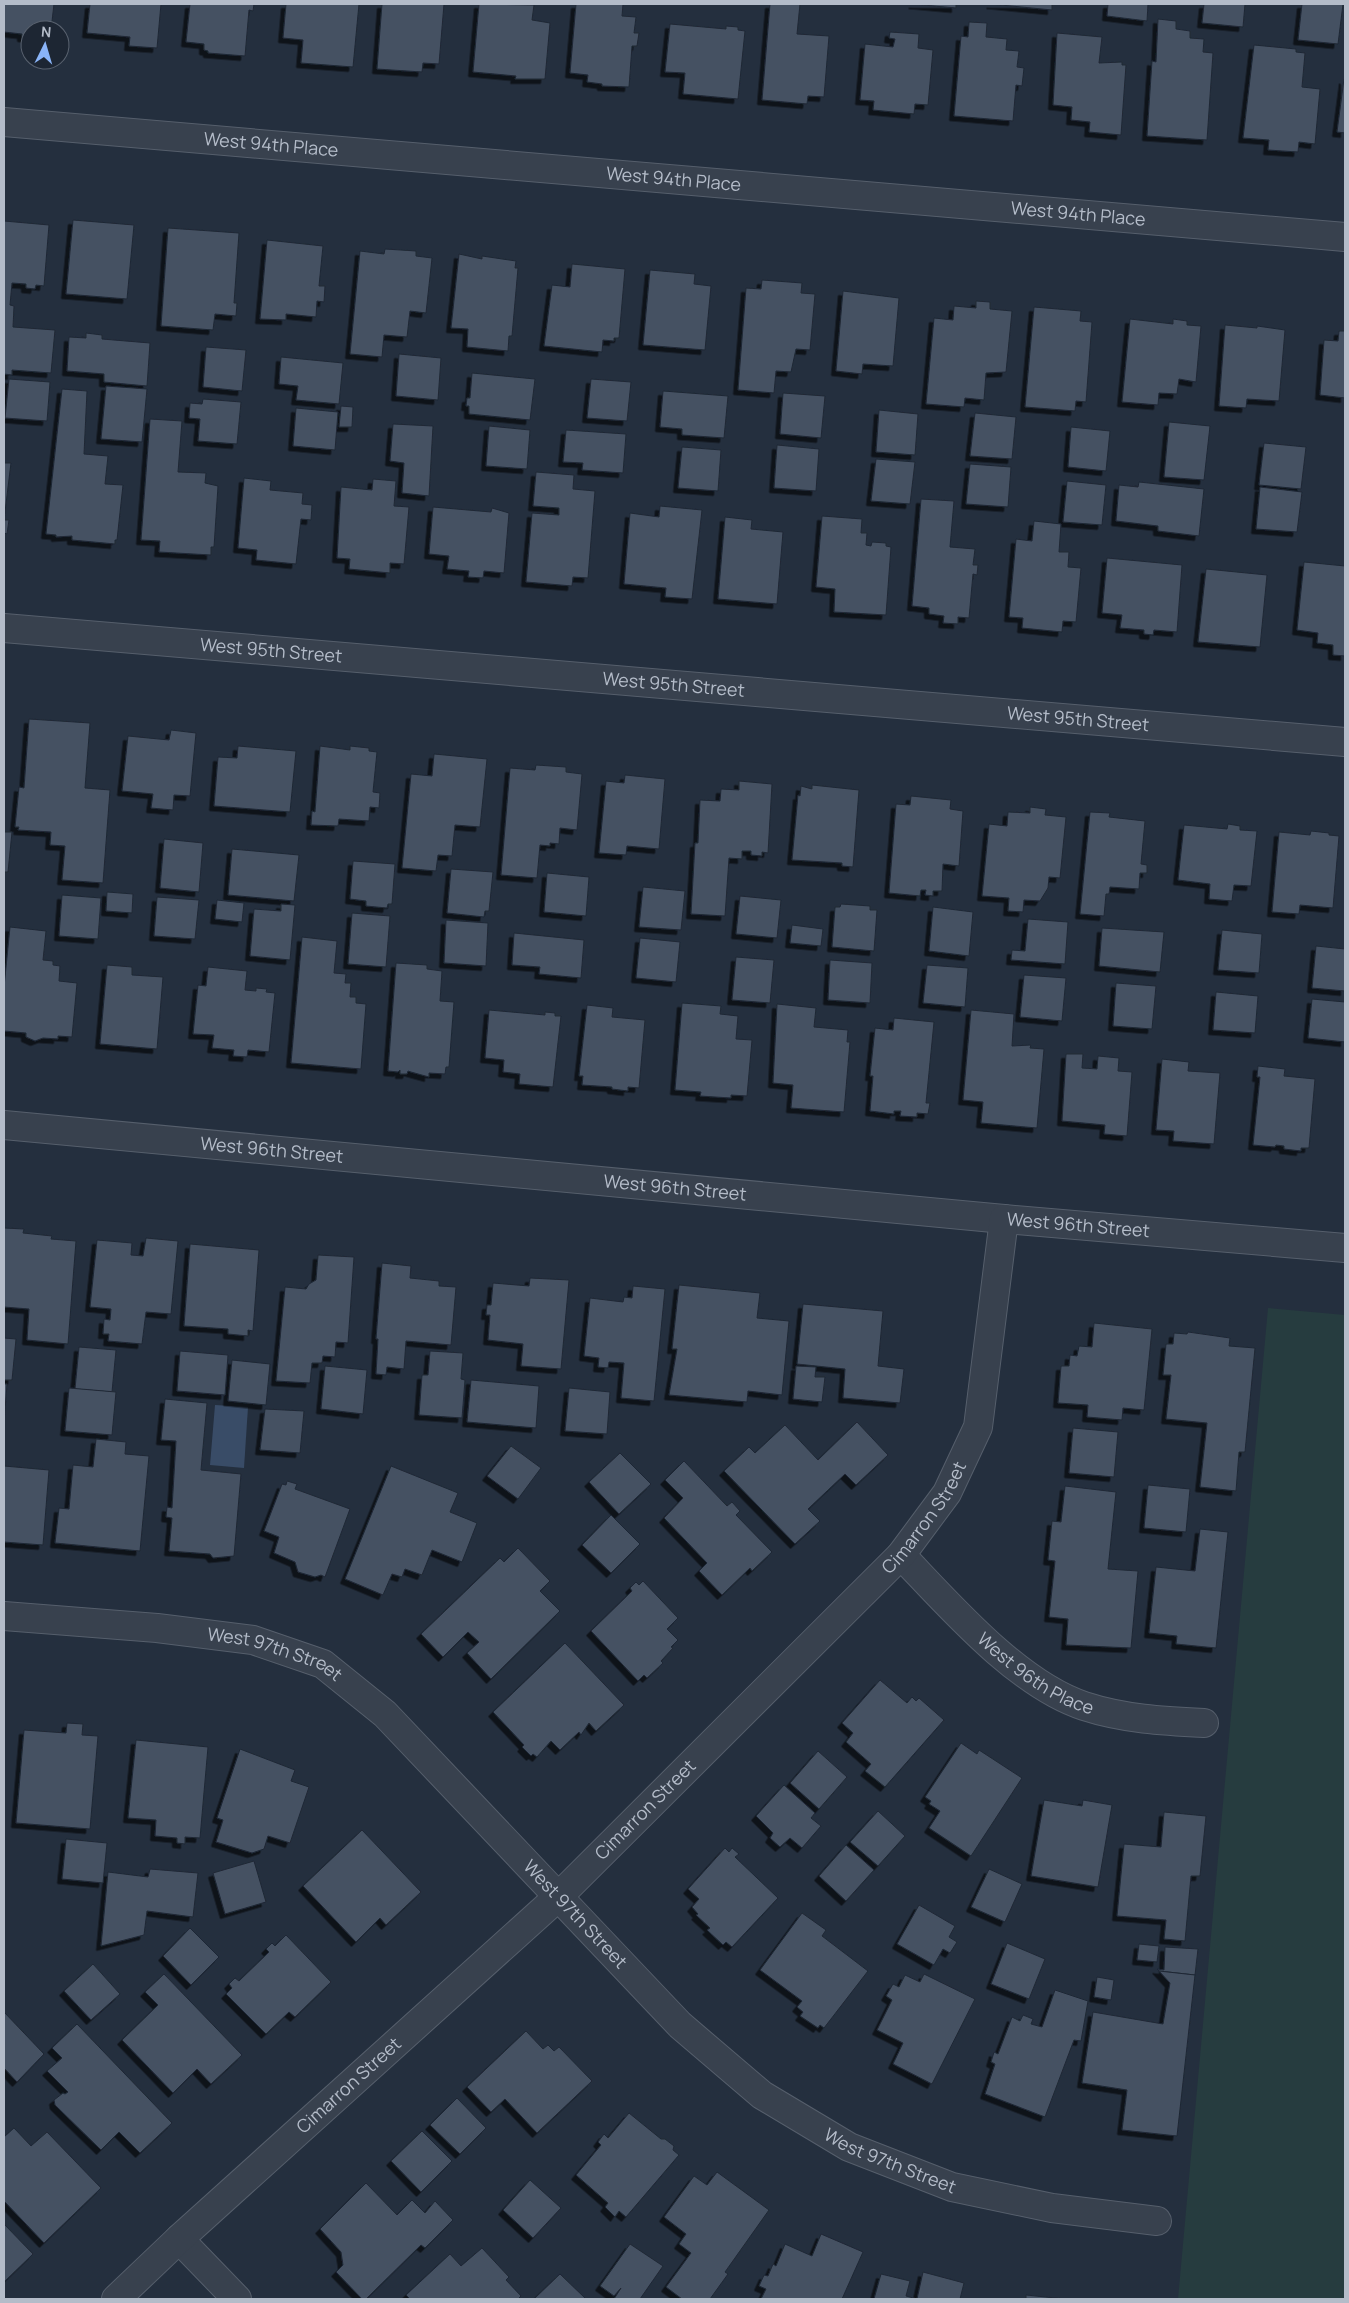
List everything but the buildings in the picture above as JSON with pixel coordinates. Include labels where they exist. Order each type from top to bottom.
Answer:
[{"type":"street","name":"West 94th Place","points":[[4,122],[1345,237]]},
{"type":"street","name":"West 95th Street","points":[[4,628],[1345,742]]},
{"type":"street","name":"West 96th Street","points":[[4,1125],[1004,1219],[1345,1248]]},
{"type":"street","name":"Cimarron Street","points":[[116,2299],[179,2239],[559,1896],[901,1555],[947,1493],[978,1427],[1004,1219]]},
{"type":"street","name":"West 96th Place","points":[[901,1555],[970,1627],[1032,1680],[1083,1706],[1142,1720],[1204,1723]]},
{"type":"street","name":"West 97th Street","points":[[4,1616],[157,1628],[253,1640],[323,1664],[386,1714],[680,2025],[762,2095],[849,2147],[952,2188],[1052,2208],[1157,2221]]},
{"type":"street","points":[[179,2239],[236,2299]]},
{"type":"green space","points":[[1268,1308],[1345,1315],[1345,2299],[1178,2299]]},
{"type":"water","points":[[215,1405],[248,1407],[244,1468],[210,1465]]}]
